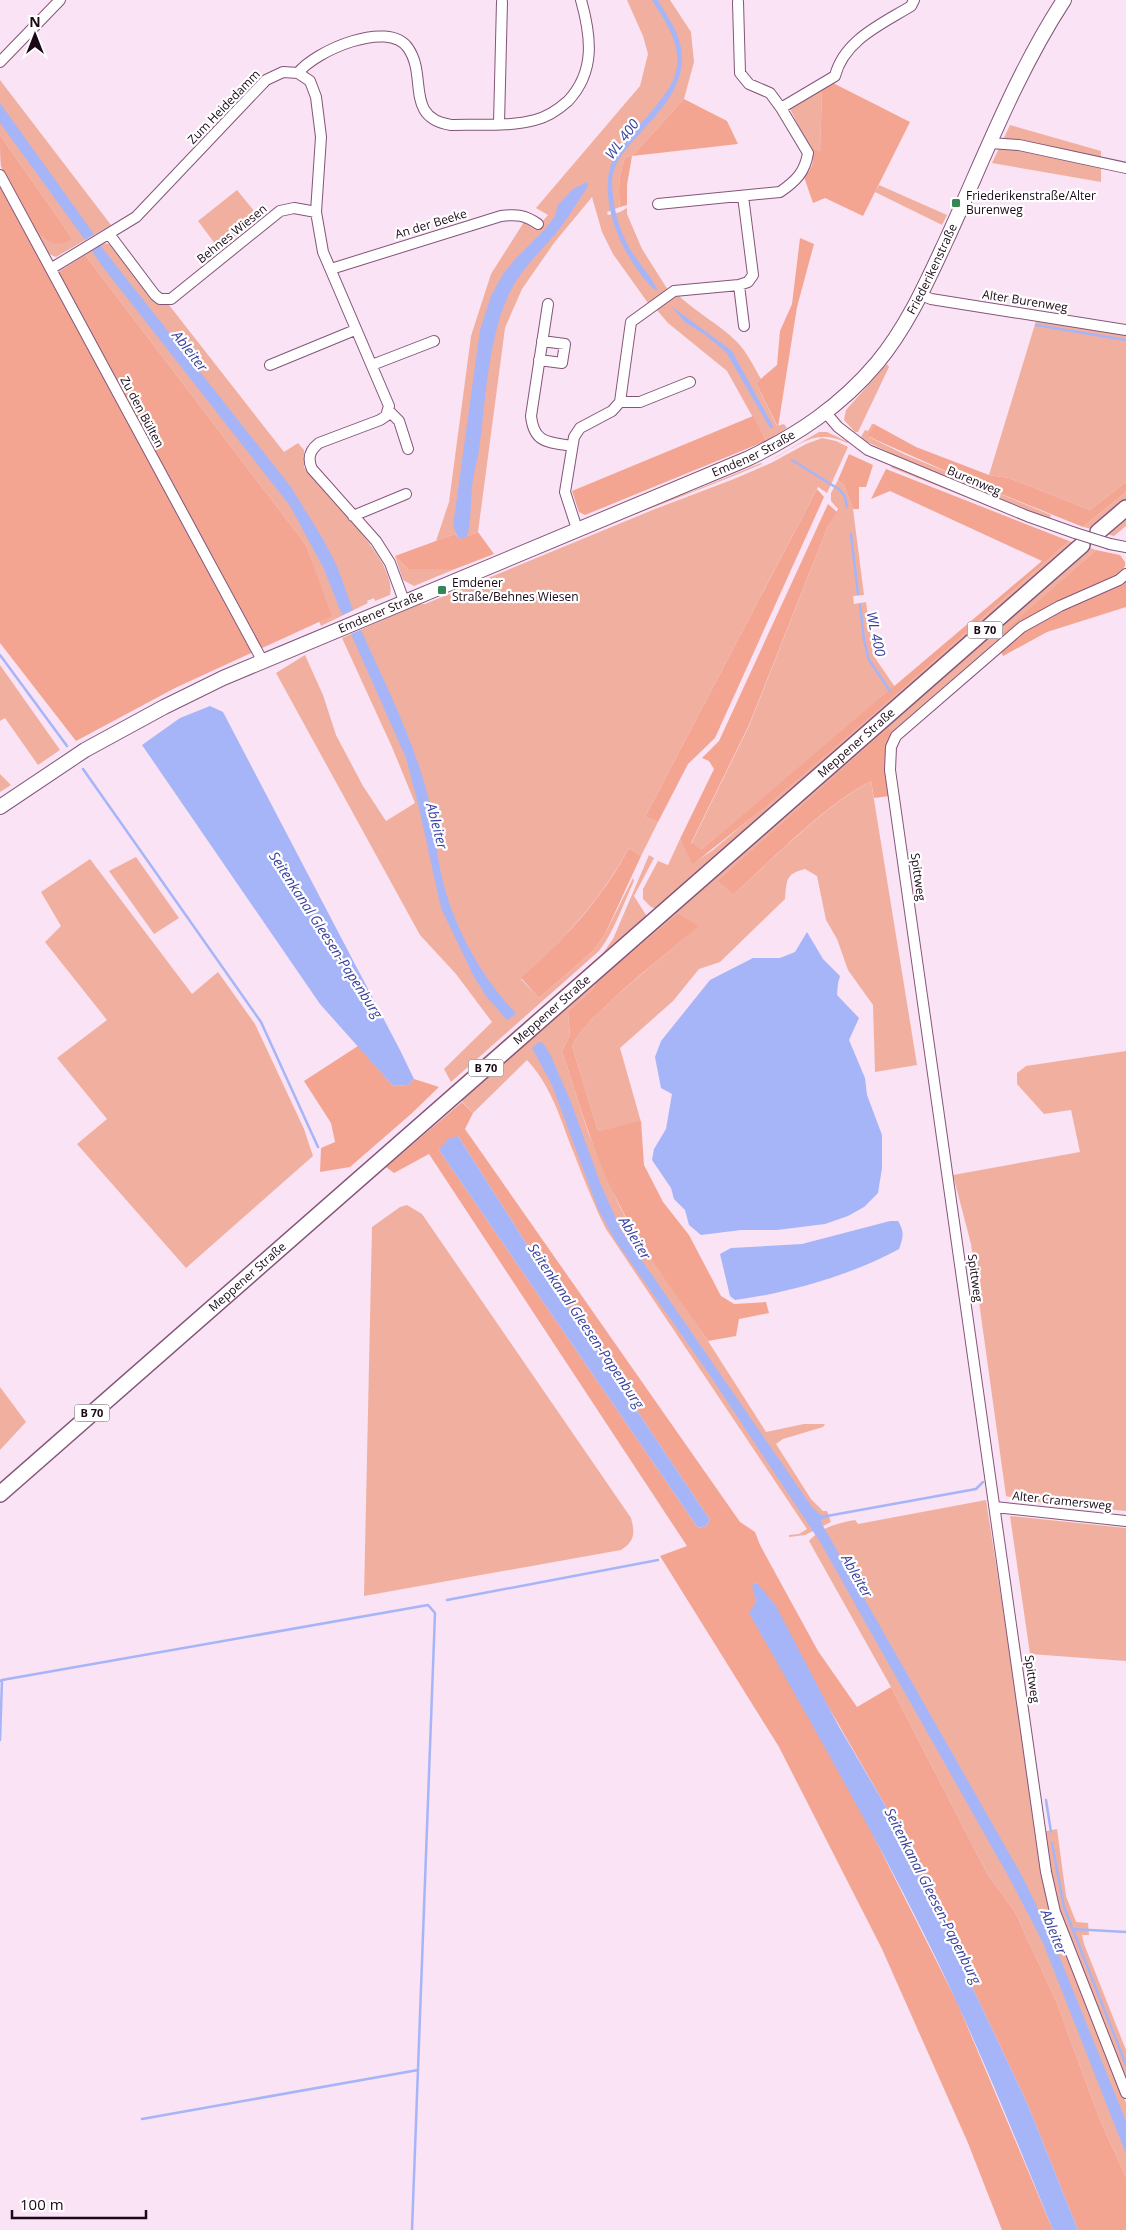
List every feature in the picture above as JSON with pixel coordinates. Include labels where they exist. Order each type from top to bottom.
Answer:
[{"type":"main road","points":[[1098,532],[1126,508]]},
{"type":"main road","name":"Meppener Straße","points":[[2,1488],[1078,539]]},
{"type":"street","points":[[0,62],[60,0]]},
{"type":"street","points":[[408,449],[399,421],[389,411],[388,401],[356,330],[320,238],[316,212],[321,156],[320,129],[313,88],[310,81],[298,73],[305,64],[342,44],[370,38],[393,39],[402,42],[408,47],[412,56],[422,106],[432,119],[451,125],[536,120],[563,105],[575,93],[582,81],[590,59],[589,35],[581,0]]},
{"type":"street","points":[[782,108],[834,76],[838,64],[853,43],[911,6],[914,0]]},
{"type":"street","name":"Friederikenstraße","points":[[826,413],[877,364],[921,295],[1033,52],[1064,0]]},
{"type":"street","points":[[499,123],[502,2]]},
{"type":"street","points":[[658,204],[780,192],[794,183],[806,167],[808,153],[782,108],[770,93],[749,84],[740,74],[738,2]]},
{"type":"street","name":"Zum Heidedamm","points":[[52,268],[136,217],[266,80],[283,72],[298,73]]},
{"type":"street","points":[[993,138],[1019,146],[1126,168]]},
{"type":"street","name":"Zu den Bülten","points":[[0,175],[52,268],[262,660]]},
{"type":"street","points":[[578,529],[564,492],[574,438],[580,428],[612,411],[620,402],[631,322],[667,294],[674,291],[739,285],[748,282],[753,275],[743,196]]},
{"type":"street","name":"Behnes Wiesen","points":[[109,234],[155,295],[160,299],[170,299],[280,211],[294,208],[316,212]]},
{"type":"street","name":"An der Beeke","points":[[331,269],[501,216],[516,214],[526,216],[538,224]]},
{"type":"street","points":[[739,285],[744,326]]},
{"type":"street","name":"Alter Burenweg","points":[[921,295],[931,299],[1126,330]]},
{"type":"street","points":[[548,304],[531,416],[532,429],[540,438],[572,446]]},
{"type":"street","points":[[270,365],[356,330]]},
{"type":"street","points":[[372,365],[434,341]]},
{"type":"street","points":[[539,360],[562,364],[565,344],[542,341]]},
{"type":"street","points":[[620,402],[640,402],[690,382]]},
{"type":"street","points":[[389,411],[380,420],[319,443],[312,448],[309,460],[312,469],[376,541],[390,563],[404,601]]},
{"type":"street","name":"Emdener Straße","points":[[0,807],[85,750],[164,707],[262,660],[747,459],[783,442],[826,413]]},
{"type":"street","name":"Burenweg","points":[[826,413],[868,450],[1078,539],[1126,547]]},
{"type":"street","points":[[353,516],[406,494]]},
{"type":"street","name":"Spittweg","points":[[1126,574],[1119,580],[1060,606],[1022,627],[896,736],[890,754],[892,780],[1046,1872],[1055,1912],[1126,2094]]},
{"type":"street","name":"Alter Cramersweg","points":[[995,1507],[1126,1521]]},
{"type":"shaded area","points":[[627,0],[670,0],[691,32],[694,62],[684,99],[632,156],[625,157],[621,170],[620,207],[607,212],[608,215],[627,208],[627,214],[642,249],[668,290],[648,303],[613,254],[602,232],[592,197],[554,243],[522,289],[505,328],[478,532],[459,539],[455,534],[436,541],[449,502],[471,336],[491,274],[524,222],[535,230],[548,215],[536,208],[640,86],[648,54],[643,36]]},
{"type":"shaded area","points":[[0,80],[111,225],[56,257],[47,253],[29,220],[72,238],[0,135]]},
{"type":"shaded area","points":[[831,82],[910,122],[863,216],[825,198],[813,203],[804,177],[810,170],[813,159],[809,147],[820,152],[822,89]]},
{"type":"shaded area","points":[[822,89],[820,153],[809,147],[790,109]]},
{"type":"shaded area","points":[[684,99],[727,121],[738,144],[632,156]]},
{"type":"shaded area","points":[[1010,125],[1101,151],[1101,182],[992,163]]},
{"type":"shaded area","points":[[0,135],[72,238],[63,243],[54,243],[45,239],[30,221],[1,166]]},
{"type":"shaded area","points":[[632,156],[627,185],[627,205],[620,207],[619,188],[621,170],[625,157]]},
{"type":"shaded area","points":[[0,179],[52,276],[85,255],[306,545],[332,616],[175,688],[76,741],[0,643]]},
{"type":"shaded area","points":[[879,185],[947,215],[942,225],[875,192]]},
{"type":"shaded area","points":[[237,190],[259,217],[219,249],[198,221]]},
{"type":"shaded area","points":[[800,238],[814,244],[797,307],[778,427],[756,383],[777,365],[780,331],[792,304]]},
{"type":"shaded area","points":[[103,243],[109,244],[151,299],[160,305],[169,305],[284,452],[298,443],[304,450],[304,467],[358,528],[383,564],[389,581],[390,595],[375,601],[374,598],[367,601],[368,603],[321,626],[319,621],[331,616],[306,545],[85,255]]},
{"type":"shaded area","points":[[679,296],[741,346],[761,379],[756,383],[777,426],[784,424],[787,428],[766,441],[727,371],[668,323],[656,309],[673,297]]},
{"type":"shaded area","points":[[1036,321],[1126,335],[1126,482],[1090,510],[1009,478],[989,475]]},
{"type":"shaded area","points":[[887,364],[889,367],[858,432],[855,432],[844,420],[846,410]]},
{"type":"shaded area","points":[[753,416],[766,441],[585,515],[579,512],[572,491]]},
{"type":"shaded area","points":[[874,424],[869,437],[906,455],[1051,515],[1050,519],[916,465],[865,441],[861,437]]},
{"type":"shaded area","points":[[874,424],[916,447],[989,475],[1009,478],[1090,510],[1126,482],[1126,492],[1083,527],[959,477],[874,439],[868,436]]},
{"type":"shaded area","points":[[819,432],[827,432],[848,442],[825,437],[815,438],[769,461]]},
{"type":"shaded area","points":[[822,438],[836,441],[848,447],[827,493],[818,487],[645,817],[658,822],[641,856],[629,848],[607,884],[581,918],[552,950],[521,979],[539,998],[593,951],[605,934],[633,878],[634,881],[610,934],[599,951],[451,1082],[444,1069],[492,1022],[456,974],[420,935],[276,673],[305,655],[323,695],[336,735],[363,786],[386,821],[415,803],[392,747],[342,638],[419,604],[425,604],[655,509],[734,479]]},
{"type":"shaded area","points":[[849,454],[873,465],[866,487],[859,487],[859,509],[853,509],[844,485],[838,480]]},
{"type":"shaded area","points":[[761,463],[736,475],[555,546],[649,506],[693,491]]},
{"type":"shaded area","points":[[894,466],[1037,524],[890,467]]},
{"type":"shaded area","points":[[886,469],[1069,541],[882,707],[765,807],[692,865],[680,839],[714,769],[709,761],[702,758],[719,741],[828,504],[837,512],[828,526],[749,725],[691,843],[702,849],[1042,561],[890,491],[871,499]]},
{"type":"shaded area","points":[[838,480],[844,485],[853,509],[864,595],[853,596],[854,604],[866,602],[873,655],[895,687],[702,849],[691,844],[749,726],[828,526],[838,509],[831,501],[831,493]]},
{"type":"shaded area","points":[[817,489],[824,497],[715,738],[688,764],[658,822],[645,817]]},
{"type":"shaded area","points":[[1126,492],[1126,499],[1092,529],[1083,527]]},
{"type":"shaded area","points":[[1126,516],[1126,526],[1114,536],[1106,534]]},
{"type":"shaded area","points":[[478,532],[494,554],[455,569],[408,569],[395,556],[455,534],[459,539]]},
{"type":"shaded area","points":[[1069,541],[1075,543],[658,909],[651,907],[643,899],[643,889],[658,861],[668,865],[680,839],[692,864],[713,850],[882,707]]},
{"type":"shaded area","points":[[1090,548],[1096,550],[996,639],[999,643],[893,732],[888,729],[813,797],[734,894],[818,818],[854,791],[871,781],[917,1065],[875,1072],[873,1005],[848,970],[837,939],[826,920],[817,876],[805,869],[790,876],[787,882],[785,899],[720,962],[699,969],[673,1001],[620,1048],[641,1122],[598,1131],[572,1046],[584,1028],[599,1012],[698,926],[678,913],[598,980],[592,990],[568,1013],[570,1035],[562,1051],[588,1132],[618,1203],[630,1226],[708,1341],[766,1432],[804,1424],[825,1424],[823,1427],[783,1439],[776,1444],[811,1499],[823,1511],[827,1511],[831,1522],[805,1535],[789,1537],[789,1535],[799,1534],[807,1529],[606,1229],[552,1098],[541,1078],[527,1060],[473,1113],[459,1098],[572,1003],[597,977]]},
{"type":"shaded area","points":[[1096,550],[1120,555],[1125,562],[1125,566],[1120,573],[999,643],[995,639]]},
{"type":"shaded area","points":[[395,556],[408,569],[455,569],[414,586],[403,580]]},
{"type":"shaded area","points":[[1126,579],[1126,607],[1047,632],[1003,656],[1001,652],[1005,647],[1036,622]]},
{"type":"shaded area","points":[[0,665],[60,750],[38,765],[5,718],[0,721]]},
{"type":"shaded area","points":[[888,728],[893,732],[890,796],[874,798],[871,781],[853,791],[818,818],[734,894],[718,881]]},
{"type":"shaded area","points":[[0,774],[11,785],[0,792]]},
{"type":"shaded area","points":[[629,848],[641,856],[605,934],[593,951],[539,998],[521,978],[581,918],[607,884]]},
{"type":"shaded area","points":[[649,855],[654,858],[634,896],[646,915],[646,919],[450,1090],[448,1089],[603,953],[613,939]]},
{"type":"shaded area","points":[[136,857],[179,918],[154,934],[109,871]]},
{"type":"shaded area","points":[[90,859],[192,994],[218,972],[255,1024],[304,1129],[313,1156],[186,1268],[77,1144],[107,1119],[57,1058],[107,1020],[45,942],[61,926],[41,892]]},
{"type":"shaded area","points":[[678,913],[699,926],[599,1012],[584,1028],[572,1046],[598,1131],[641,1121],[644,1165],[663,1202],[689,1235],[721,1296],[734,1304],[766,1302],[769,1313],[739,1319],[736,1336],[708,1341],[650,1256],[619,1204],[594,1148],[562,1051],[570,1035],[568,1012],[592,990],[598,980]]},
{"type":"shaded area","points":[[358,1046],[393,1086],[408,1085],[414,1079],[439,1087],[350,1167],[320,1172],[321,1148],[335,1142],[331,1123],[304,1081]]},
{"type":"shaded area","points":[[1126,1051],[1126,1511],[1028,1501],[1006,1496],[971,1244],[953,1175],[1080,1152],[1071,1110],[1044,1114],[1017,1084],[1017,1073],[1026,1066]]},
{"type":"shaded area","points":[[462,1102],[473,1113],[465,1129],[740,1522],[755,1532],[760,1545],[818,1651],[857,1707],[891,1687],[988,1875],[1015,1912],[1056,2001],[1100,2120],[1126,2177],[1126,2230],[1078,2230],[1028,2105],[892,1817],[757,1583],[753,1585],[756,1602],[957,2002],[1053,2230],[1002,2230],[968,2143],[882,1949],[779,1747],[660,1556],[687,1546],[429,1154],[394,1173],[386,1167]],"holes":[[[458,1136],[543,1270],[710,1520],[706,1526],[698,1528],[439,1150]]]},
{"type":"shaded area","points":[[407,1205],[422,1214],[631,1518],[633,1536],[626,1547],[621,1550],[364,1596],[372,1227],[400,1207]]},
{"type":"shaded area","points":[[0,1387],[26,1422],[0,1450]]},
{"type":"shaded area","points":[[986,1500],[1047,1892],[1054,1921],[1126,2103],[1126,2177],[1100,2120],[1056,2001],[1015,1912],[988,1875],[891,1687],[809,1541],[824,1529],[849,1521],[855,1520],[858,1524]]},
{"type":"shaded area","points":[[1010,1516],[1126,1528],[1126,1661],[1030,1654]]},
{"type":"shaded area","points":[[1057,1829],[1066,1896],[1076,1922],[1088,1923],[1089,1935],[1082,1935],[1084,1944],[1126,2050],[1126,2086],[1062,1924],[1042,1832]]},
{"type":"water","points":[[652,0],[658,0],[677,35],[682,56],[681,70],[677,83],[662,108],[619,159],[614,170],[612,189],[614,207],[625,240],[658,291],[644,279],[625,250],[611,214],[608,188],[612,163],[617,152],[663,97],[676,72],[677,57],[674,39]]},
{"type":"water","points":[[0,103],[94,234],[85,240],[0,123]]},
{"type":"water","points":[[587,182],[588,186],[557,232],[516,281],[503,308],[497,327],[489,368],[472,487],[469,530],[467,537],[459,539],[453,526],[480,330],[491,296],[503,274],[555,216],[558,205],[573,189]]},
{"type":"water","points":[[100,245],[291,487],[337,566],[353,610],[342,615],[324,569],[290,506],[102,266],[92,251]]},
{"type":"water","points":[[670,305],[732,351],[774,428],[770,428],[726,352],[704,334],[686,323]]},
{"type":"water","points":[[361,630],[396,706],[419,765],[430,808],[447,896],[461,932],[479,966],[516,1014],[507,1020],[486,996],[473,975],[441,908],[406,758],[351,634]]},
{"type":"water","name":"Seitenkanal Gleesen-Papenburg","points":[[210,706],[223,712],[401,1052],[414,1079],[408,1085],[393,1086],[320,1004],[142,745],[180,718]]},
{"type":"water","points":[[807,932],[823,959],[840,976],[837,995],[859,1018],[849,1040],[865,1078],[867,1095],[882,1135],[882,1168],[878,1193],[864,1207],[848,1216],[825,1224],[777,1230],[741,1230],[701,1235],[689,1225],[685,1210],[674,1199],[671,1188],[652,1160],[654,1149],[666,1129],[672,1094],[661,1088],[655,1057],[661,1041],[710,980],[753,958],[780,958],[795,952]]},
{"type":"water","points":[[539,1042],[543,1043],[551,1056],[571,1102],[601,1185],[621,1230],[812,1507],[821,1515],[828,1515],[829,1517],[821,1520],[822,1524],[1022,1876],[1049,1931],[1126,2121],[1126,2154],[1043,1943],[1012,1883],[820,1542],[711,1377],[615,1240],[598,1209],[552,1085],[532,1048]]},
{"type":"water","points":[[458,1136],[543,1270],[710,1520],[706,1526],[698,1528],[439,1150],[448,1139]]},
{"type":"water","points":[[890,1221],[898,1221],[903,1235],[902,1242],[899,1249],[881,1258],[840,1275],[798,1288],[735,1300],[730,1296],[720,1254],[731,1248],[802,1244]]},
{"type":"water","points":[[757,1583],[776,1606],[838,1725],[892,1817],[1028,2105],[1078,2230],[1053,2230],[975,2043],[923,1932],[860,1811],[749,1613],[756,1602],[752,1585]]},
{"type":"waterway","points":[[1036,325],[1126,340]]},
{"type":"waterway","points":[[792,460],[840,490],[845,497],[847,507]]},
{"type":"waterway","name":"WL 400","points":[[851,534],[858,594]]},
{"type":"waterway","name":"WL 400","points":[[860,605],[864,640],[869,660],[890,691]]},
{"type":"waterway","points":[[0,655],[67,746]]},
{"type":"waterway","points":[[83,769],[261,1022],[318,1147]]},
{"type":"waterway","points":[[827,1516],[976,1489],[983,1482]]},
{"type":"waterway","points":[[447,1600],[658,1560]]},
{"type":"waterway","points":[[2,1680],[428,1605],[435,1613],[412,2230]]},
{"type":"waterway","points":[[0,1681],[2,1680],[0,1740]]},
{"type":"waterway","points":[[1046,1800],[1051,1832]]},
{"type":"waterway","points":[[1052,1843],[1064,1907],[1126,2065]]},
{"type":"waterway","points":[[1072,1929],[1126,1932]]},
{"type":"waterway","points":[[142,2119],[418,2070]]},
{"type":"place","name":"Friederikenstraße/Alter Burenweg","points":[[956,203]]},
{"type":"place","name":"Emdener Straße/Behnes Wiesen","points":[[442,590]]},
{"type":"water label","name":"Ableiter","points":[[190,351]]},
{"type":"water label","name":"Ableiter","points":[[437,826]]},
{"type":"water label","name":"Ableiter","points":[[635,1238]]},
{"type":"water label","name":"Ableiter","points":[[857,1576]]},
{"type":"water label","name":"Ableiter","points":[[1054,1932]]}]
